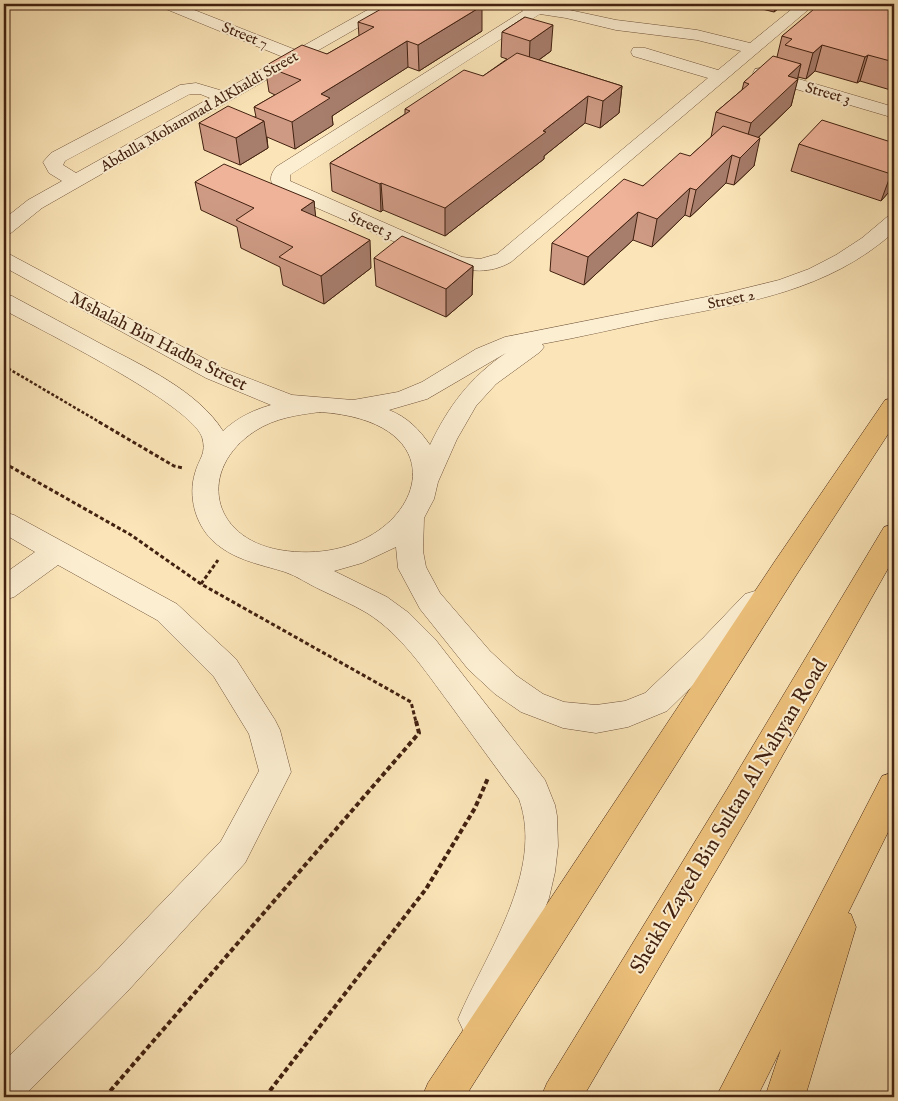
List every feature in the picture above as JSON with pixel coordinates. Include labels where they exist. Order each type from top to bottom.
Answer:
[{"type":"highway","points":[[441,1097],[784,569],[894,406]]},
{"type":"highway","name":"Sheikh Zayed Bin Sultan Al Nahyan Road","points":[[561,1097],[733,811],[894,534]]},
{"type":"highway","points":[[736,1097],[894,787]]},
{"type":"highway","points":[[785,1097],[860,854]]},
{"type":"street","name":"Street 7","points":[[166,4],[296,56]]},
{"type":"street","name":"Abdulla Mohammad AlKhaldi Street","points":[[4,217],[35,204],[77,181],[387,4]]},
{"type":"street","points":[[514,4],[544,6],[609,24],[697,35],[753,49]]},
{"type":"street","name":"Street 3","points":[[544,6],[283,171],[280,175],[280,182],[285,188],[455,261],[473,265],[491,264],[504,258],[807,4]]},
{"type":"street","points":[[625,62],[645,45],[649,30]]},
{"type":"street","points":[[639,52],[727,71]]},
{"type":"street","name":"Street 3","points":[[727,71],[894,113]]},
{"type":"street","points":[[77,181],[59,172],[52,162],[58,157],[186,90],[194,88],[204,89],[223,97]]},
{"type":"street","name":"Abdulla Mohammad AlKhaldi Street","points":[[4,229],[35,204]]},
{"type":"street","name":"Street 2","points":[[356,407],[388,402],[416,394],[490,352],[524,340],[727,301],[799,281],[827,269],[854,254],[876,239],[894,220]]},
{"type":"street","name":"Mshalah Bin Hadba Street","points":[[4,259],[214,374],[290,402],[320,404]]},
{"type":"street","name":"Mshalah Bin Hadba Street","points":[[4,301],[132,370],[187,405],[208,426],[214,437],[211,464]]},
{"type":"street","name":"Street 2","points":[[412,518],[422,499],[426,480],[454,420],[469,399],[486,380],[505,365],[550,336]]},
{"type":"street","points":[[412,518],[394,535],[364,552],[347,558],[319,563],[291,563],[258,556],[232,542],[213,522],[204,499],[211,464],[236,433],[260,418],[289,408],[320,404],[356,407],[379,414],[399,426],[414,442],[424,460],[426,480]]},
{"type":"street","points":[[412,518],[409,551],[412,568],[430,601],[479,660],[506,685],[532,703],[563,715],[596,719],[628,714],[656,702],[713,647],[784,569]]},
{"type":"street","points":[[4,522],[168,612],[224,668],[264,730],[275,772],[233,852],[112,981],[4,1088]]},
{"type":"street","points":[[4,589],[56,552]]},
{"type":"street","points":[[291,563],[377,605],[399,621],[424,648],[533,791],[541,818],[542,849],[538,875],[524,920],[441,1097]]},
{"type":"path","points":[[4,366],[174,466],[211,464]]},
{"type":"path","points":[[265,1097],[426,889],[475,808],[501,747]]},
{"type":"building","points":[[390,4],[475,4],[482,6],[418,45],[407,41],[321,94],[330,98],[292,122],[254,107],[301,80],[265,66],[302,45],[327,54],[374,27],[358,22]]},
{"type":"building","points":[[820,4],[894,4],[894,62],[868,55],[865,57],[822,45],[813,53],[785,45],[792,39],[782,36]]},
{"type":"building","points":[[525,17],[553,25],[530,41],[502,32]]},
{"type":"building","points":[[517,53],[622,86],[603,101],[588,96],[543,131],[546,132],[445,208],[330,163],[410,111],[405,109],[464,70],[483,76]]},
{"type":"building","points":[[773,56],[801,64],[788,76],[798,79],[751,123],[716,112],[749,84],[744,82]]},
{"type":"building","points":[[228,106],[264,121],[236,138],[199,123]]},
{"type":"building","points":[[822,120],[894,143],[894,170],[891,174],[799,144]]},
{"type":"building","points":[[723,126],[760,138],[740,158],[732,155],[696,190],[690,188],[657,219],[638,212],[588,257],[552,243],[624,179],[643,186],[680,153],[690,156]]},
{"type":"building","points":[[224,164],[314,201],[301,210],[370,240],[321,276],[279,257],[293,247],[236,220],[254,208],[195,182]]},
{"type":"building","points":[[402,236],[473,266],[446,289],[374,258]]}]
